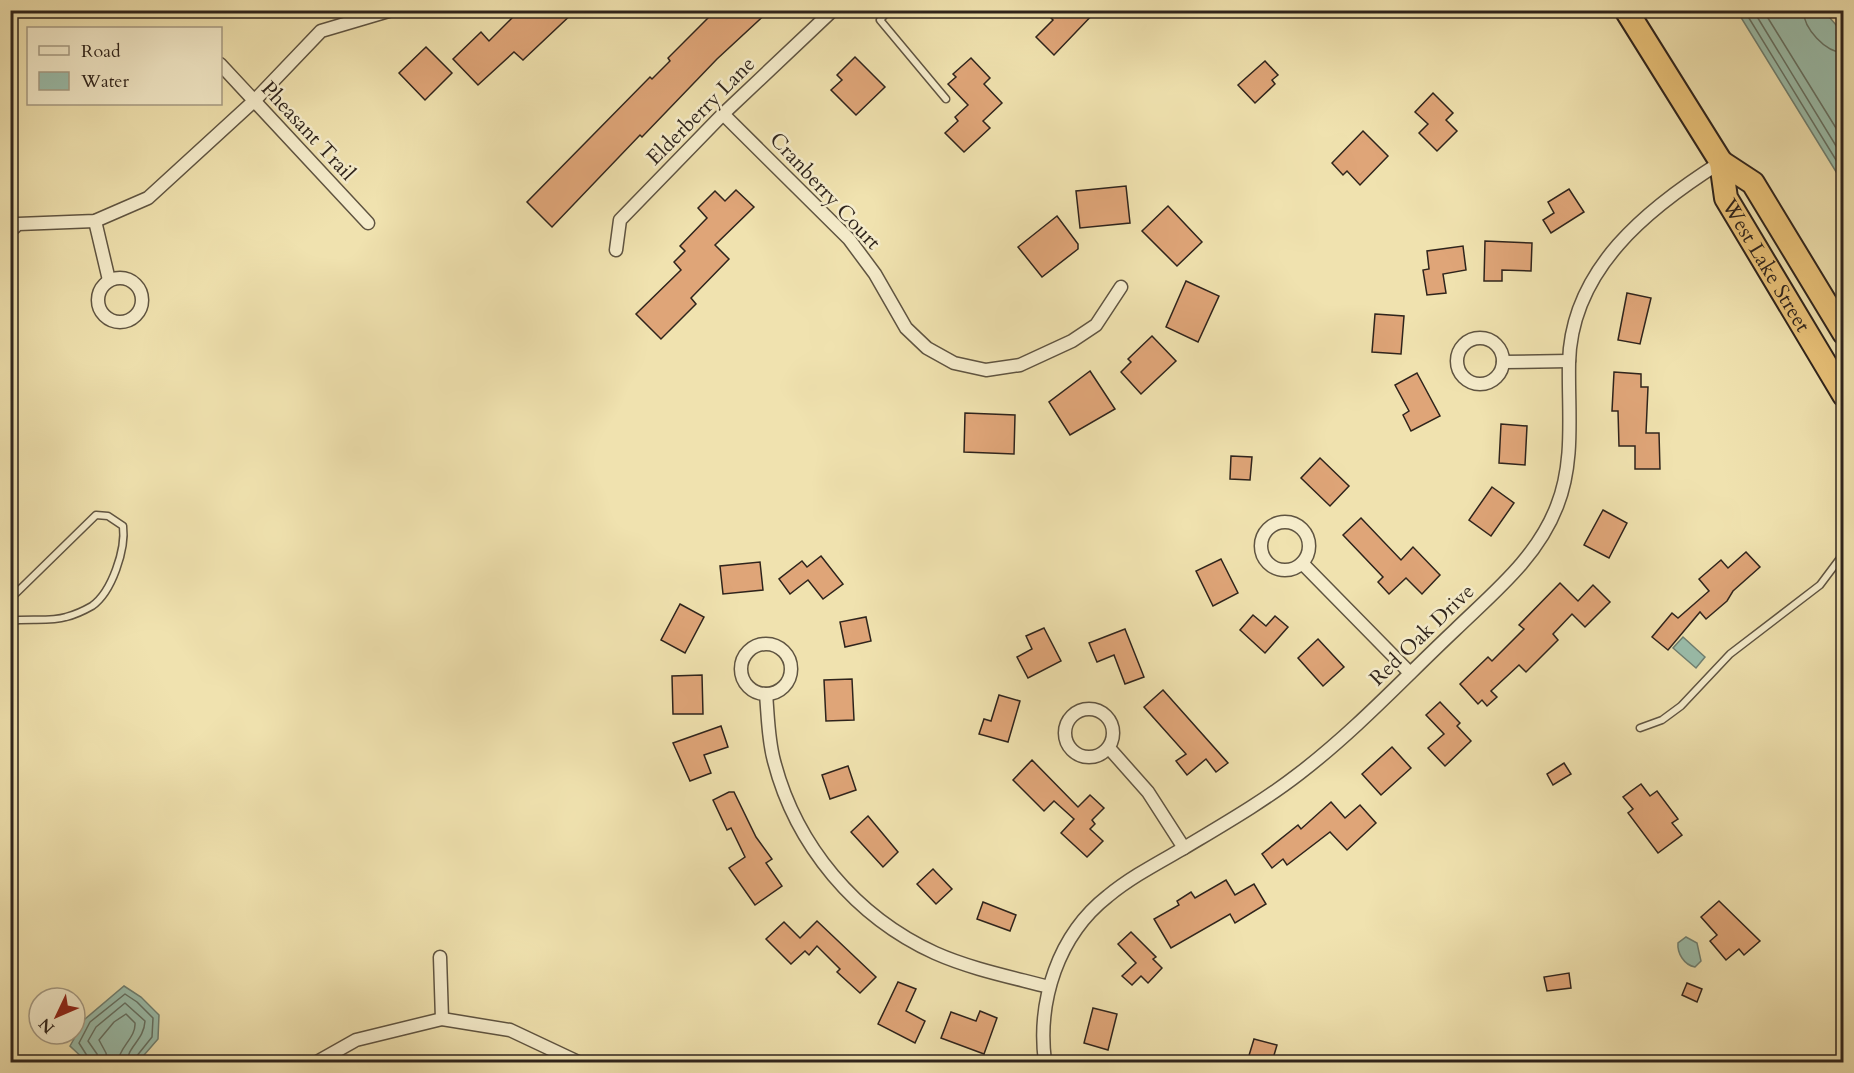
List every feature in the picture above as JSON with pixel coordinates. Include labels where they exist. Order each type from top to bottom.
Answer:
[{"type":"highway","name":"West Lake Street","points":[[1626,10],[1721,162],[1726,198],[1844,395]]},
{"type":"highway","name":"West Lake Street","points":[[1721,162],[1753,183],[1844,333]]},
{"type":"street","points":[[10,231],[18,224],[94,221],[148,198],[254,101],[321,32],[392,10]]},
{"type":"street","name":"Elderberry Lane","points":[[616,250],[620,220],[723,114],[833,10]]},
{"type":"street","name":"Pheasant Trail","points":[[222,66],[368,224]]},
{"type":"street","name":"Cranberry Court","points":[[723,114],[849,239],[875,274],[906,328],[927,348],[954,363],[986,370],[1020,365],[1072,341],[1095,325],[1121,287]]},
{"type":"street","name":"Red Oak Drive","points":[[1045,1062],[1043,1029],[1048,987],[1068,942],[1091,911],[1121,885],[1246,811],[1300,773],[1410,673],[1518,568],[1540,540],[1552,518],[1568,461],[1570,341],[1581,299],[1607,256],[1686,184],[1721,162]]},
{"type":"street","points":[[94,221],[109,280]]},
{"type":"street","points":[[1503,362],[1569,361]]},
{"type":"street","points":[[1302,563],[1410,673]]},
{"type":"street","points":[[763,644],[781,649],[789,658],[791,671],[783,687],[766,694],[749,687],[741,670],[747,653],[763,644]]},
{"type":"street","points":[[766,694],[769,738],[784,793],[805,836],[841,886],[867,910],[920,946],[962,963],[1048,987]]},
{"type":"street","points":[[1082,710],[1100,712],[1109,720],[1113,731],[1109,748],[1094,757],[1076,753],[1066,739],[1068,721],[1082,710]]},
{"type":"street","points":[[1109,748],[1148,792],[1184,848]]},
{"type":"street","points":[[440,957],[442,1019]]},
{"type":"street","points":[[317,1062],[356,1040],[442,1019],[510,1030],[578,1062]]},
{"type":"lane","points":[[889,10],[880,20],[946,99]]},
{"type":"lane","points":[[10,600],[96,515],[108,516],[123,526],[121,556],[112,577],[92,606],[64,618],[10,621]]},
{"type":"lane","points":[[1641,728],[1662,720],[1681,706],[1730,654],[1820,585],[1844,553]]},
{"type":"water","points":[[1737,11],[1824,11],[1843,33],[1843,183]]},
{"type":"water","points":[[1683,637],[1705,657],[1696,668],[1673,648]]},
{"type":"water","points":[[1686,937],[1697,943],[1701,961],[1695,967],[1682,958],[1679,951],[1678,943]]},
{"type":"water","points":[[124,986],[141,997],[159,1015],[158,1039],[138,1062],[87,1062],[70,1046],[87,1046],[87,1017]]},
{"type":"building","points":[[520,10],[576,10],[523,60],[514,52],[478,85],[453,59],[481,32],[489,41]]},
{"type":"building","points":[[716,10],[770,10],[717,59],[642,137],[640,135],[552,227],[527,202],[650,77],[652,79],[670,61],[668,58]]},
{"type":"building","points":[[1043,10],[1097,10],[1054,55],[1036,37],[1053,20]]},
{"type":"building","points":[[426,47],[452,73],[425,100],[399,73]]},
{"type":"building","points":[[855,57],[885,87],[856,115],[831,90],[842,80],[837,75]]},
{"type":"building","points":[[971,58],[990,78],[984,84],[1002,103],[983,121],[990,128],[964,152],[945,133],[958,121],[955,117],[968,105],[948,84],[956,77],[953,74]]},
{"type":"building","points":[[1265,61],[1278,75],[1272,80],[1275,84],[1255,103],[1238,85]]},
{"type":"building","points":[[1433,93],[1453,113],[1446,120],[1457,131],[1437,151],[1419,133],[1428,124],[1415,112]]},
{"type":"building","points":[[1363,131],[1388,156],[1360,185],[1347,171],[1343,175],[1332,163]]},
{"type":"building","points":[[1126,186],[1130,223],[1080,228],[1076,191]]},
{"type":"building","points":[[1569,189],[1584,212],[1551,233],[1543,220],[1554,213],[1548,202]]},
{"type":"building","points":[[736,190],[754,207],[715,245],[729,259],[691,298],[696,304],[661,339],[636,314],[681,270],[674,262],[685,251],[680,246],[707,218],[698,208],[715,191],[725,201]]},
{"type":"building","points":[[1168,206],[1202,242],[1177,266],[1142,231]]},
{"type":"building","points":[[1057,216],[1078,244],[1078,249],[1042,277],[1018,247]]},
{"type":"building","points":[[1485,241],[1532,243],[1531,271],[1502,270],[1502,281],[1484,281]]},
{"type":"building","points":[[1463,246],[1466,270],[1443,274],[1446,293],[1427,295],[1423,270],[1429,269],[1427,251]]},
{"type":"building","points":[[1186,281],[1219,296],[1198,342],[1166,327]]},
{"type":"building","points":[[1627,293],[1651,298],[1640,344],[1618,340]]},
{"type":"building","points":[[1375,314],[1404,316],[1401,354],[1372,352]]},
{"type":"building","points":[[1152,336],[1176,361],[1141,394],[1121,372],[1131,362],[1128,359]]},
{"type":"building","points":[[1090,371],[1115,409],[1070,435],[1049,402]]},
{"type":"building","points":[[1614,372],[1641,374],[1641,387],[1648,387],[1646,433],[1659,433],[1660,469],[1635,469],[1635,446],[1619,446],[1618,411],[1612,411]]},
{"type":"building","points":[[1417,373],[1440,416],[1411,431],[1403,415],[1409,411],[1395,385]]},
{"type":"building","points":[[965,413],[1015,415],[1014,454],[964,452]]},
{"type":"building","points":[[1501,424],[1527,426],[1525,465],[1499,463]]},
{"type":"building","points":[[1231,456],[1252,457],[1250,480],[1230,479]]},
{"type":"building","points":[[1320,458],[1349,486],[1330,506],[1301,478]]},
{"type":"building","points":[[1492,487],[1514,503],[1491,536],[1469,520]]},
{"type":"building","points":[[1603,510],[1627,523],[1609,558],[1584,545]]},
{"type":"building","points":[[1361,518],[1401,560],[1413,547],[1440,575],[1422,594],[1406,578],[1389,594],[1378,582],[1383,577],[1343,535]]},
{"type":"building","points":[[1746,552],[1760,567],[1733,591],[1727,601],[1706,619],[1700,612],[1668,650],[1652,637],[1672,613],[1678,618],[1709,591],[1699,579],[1721,560],[1728,568]]},
{"type":"building","points":[[821,556],[843,584],[823,599],[808,580],[790,594],[779,579],[802,561],[807,567]]},
{"type":"building","points":[[1221,559],[1238,593],[1213,606],[1196,571]]},
{"type":"building","points":[[760,562],[763,590],[723,594],[720,566]]},
{"type":"building","points":[[1560,583],[1578,601],[1593,585],[1610,602],[1585,627],[1572,614],[1553,634],[1558,640],[1526,672],[1519,665],[1491,691],[1497,697],[1487,706],[1482,700],[1478,704],[1460,684],[1488,657],[1492,661],[1524,629],[1519,625]]},
{"type":"building","points":[[680,604],[704,617],[685,653],[661,640]]},
{"type":"building","points":[[1253,615],[1266,626],[1275,616],[1288,627],[1265,653],[1240,630]]},
{"type":"building","points":[[866,617],[871,641],[845,647],[840,622]]},
{"type":"building","points":[[1044,628],[1061,661],[1028,678],[1017,657],[1032,649],[1026,636]]},
{"type":"building","points":[[1125,629],[1144,677],[1125,684],[1114,655],[1097,662],[1089,643]]},
{"type":"building","points":[[1318,639],[1344,667],[1323,686],[1298,658]]},
{"type":"building","points":[[702,675],[703,714],[673,714],[672,676]]},
{"type":"building","points":[[852,679],[854,720],[826,721],[824,680]]},
{"type":"building","points":[[1163,690],[1228,763],[1216,772],[1206,759],[1187,775],[1176,761],[1186,754],[1144,707]]},
{"type":"building","points":[[999,695],[1020,701],[1008,742],[979,734],[984,719],[991,721]]},
{"type":"building","points":[[1440,702],[1460,723],[1457,726],[1471,741],[1445,766],[1428,748],[1444,734],[1426,715]]},
{"type":"building","points":[[721,726],[728,747],[704,755],[711,773],[690,781],[673,743]]},
{"type":"building","points":[[1392,747],[1411,768],[1381,795],[1362,774]]},
{"type":"building","points":[[1032,760],[1078,807],[1090,795],[1104,808],[1092,820],[1095,824],[1090,829],[1103,841],[1087,857],[1061,833],[1074,819],[1054,801],[1044,811],[1013,780]]},
{"type":"building","points":[[1564,763],[1571,774],[1553,785],[1547,774]]},
{"type":"building","points":[[848,766],[856,790],[830,799],[822,775]]},
{"type":"building","points":[[1641,784],[1650,796],[1657,791],[1678,819],[1672,823],[1682,835],[1658,853],[1628,813],[1633,809],[1623,797]]},
{"type":"building","points":[[734,792],[756,837],[772,859],[766,863],[782,886],[755,905],[729,868],[745,857],[731,828],[727,830],[713,800]]},
{"type":"building","points":[[1331,802],[1345,818],[1360,805],[1376,823],[1347,850],[1330,832],[1287,865],[1283,859],[1272,868],[1262,854],[1298,825],[1301,829]]},
{"type":"building","points":[[868,816],[898,852],[883,867],[851,832]]},
{"type":"building","points":[[933,869],[952,889],[936,904],[917,884]]},
{"type":"building","points":[[1226,880],[1235,895],[1254,884],[1266,904],[1235,923],[1230,914],[1171,948],[1154,919],[1179,905],[1177,901],[1191,892],[1195,898]]},
{"type":"building","points":[[1719,901],[1760,941],[1744,955],[1739,949],[1726,960],[1710,941],[1717,935],[1701,917]]},
{"type":"building","points":[[983,902],[1016,915],[1010,931],[977,919]]},
{"type":"building","points":[[817,921],[876,977],[860,993],[837,972],[840,969],[817,946],[809,955],[805,951],[791,964],[766,939],[784,922],[800,938]]},
{"type":"building","points":[[1131,932],[1156,957],[1153,959],[1162,968],[1148,983],[1141,976],[1132,985],[1122,976],[1136,963],[1118,944]]},
{"type":"building","points":[[1569,973],[1571,988],[1547,991],[1544,977]]},
{"type":"building","points":[[898,982],[916,989],[906,1011],[925,1021],[915,1043],[878,1024]]},
{"type":"building","points":[[1687,983],[1702,989],[1697,1002],[1682,995]]},
{"type":"building","points":[[1093,1008],[1117,1014],[1108,1050],[1084,1043]]},
{"type":"building","points":[[980,1011],[997,1018],[984,1054],[941,1038],[951,1012],[976,1021]]},
{"type":"building","points":[[1254,1039],[1277,1045],[1272,1062],[1247,1062]]}]
